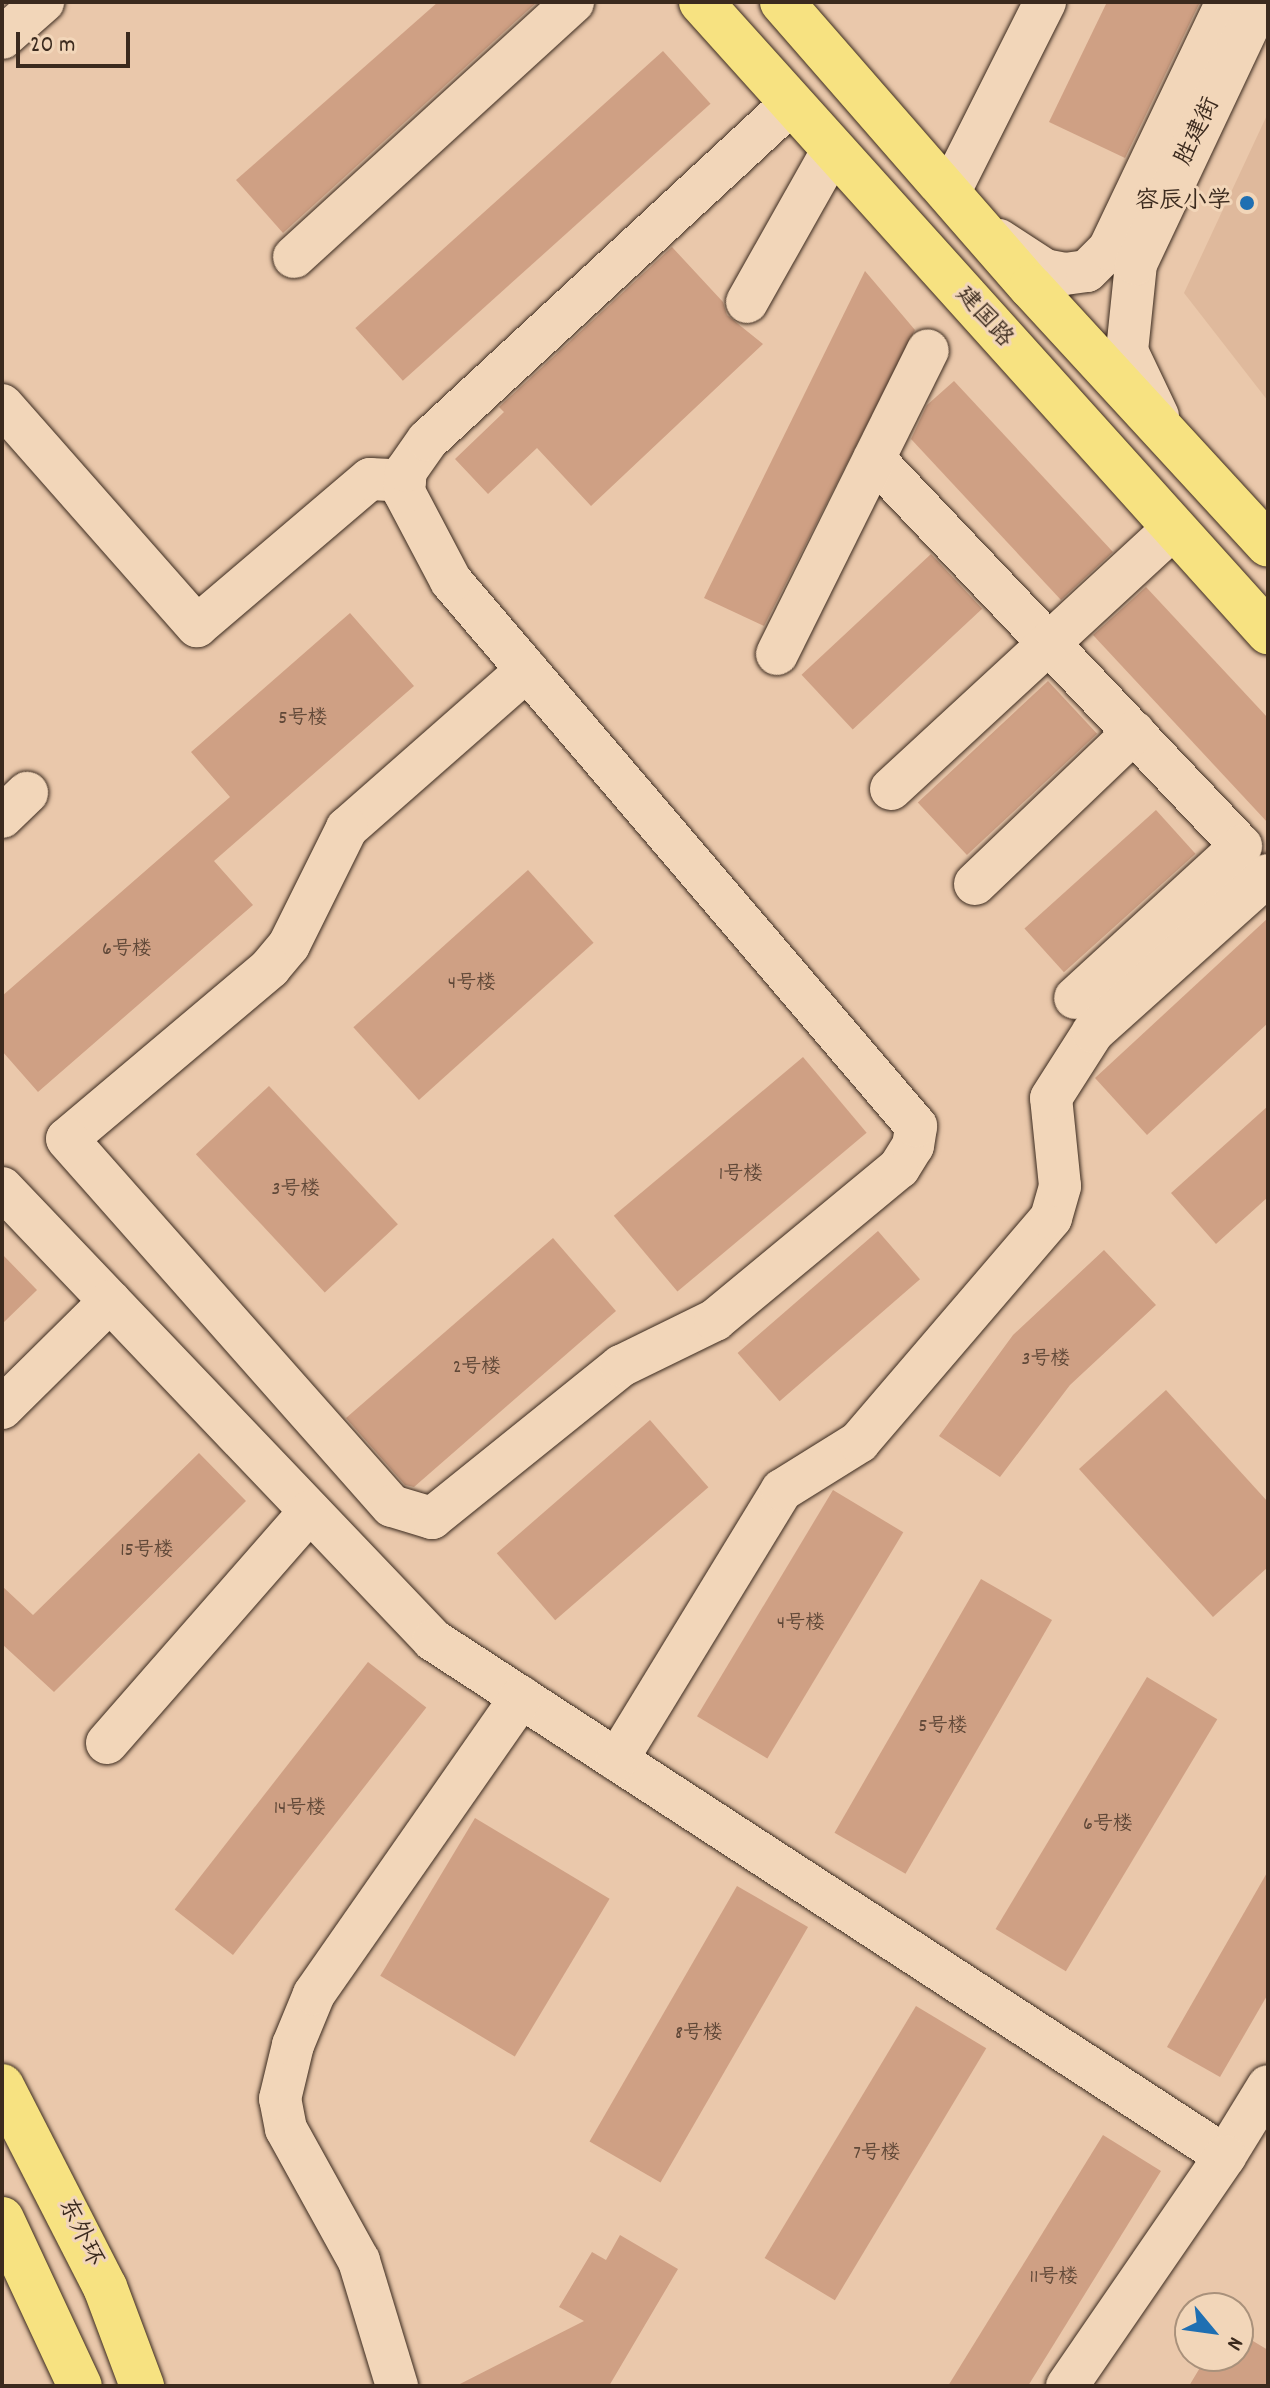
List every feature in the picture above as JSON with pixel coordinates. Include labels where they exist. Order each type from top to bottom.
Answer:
[{"type":"main road","name":"建国路","points":[[701,2],[790,105],[1268,632]]},
{"type":"main road","points":[[782,2],[962,208],[1268,545]]},
{"type":"main road","name":"东外环","points":[[2,2086],[105,2287],[142,2386]]},
{"type":"main road","points":[[2,2219],[76,2376]]},
{"type":"main road","points":[[2,2271],[76,2376]]},
{"type":"street","points":[[294,257],[573,2]]},
{"type":"street","points":[[962,208],[1045,2]]},
{"type":"street","name":"胜建街","points":[[962,208],[1045,270],[1087,271],[1109,249],[1227,2]]},
{"type":"street","name":"胜建街","points":[[1173,442],[1127,351],[1133,279],[1260,2]]},
{"type":"street","points":[[527,670],[347,828],[289,945],[270,968],[67,1139],[392,1506],[432,1518],[621,1366],[727,1310],[899,1168],[916,1126],[527,670],[451,581],[413,519],[405,481],[428,440],[790,105]]},
{"type":"street","points":[[747,302],[832,151]]},
{"type":"street","points":[[777,654],[928,350]]},
{"type":"street","points":[[2,405],[197,626],[370,479],[405,481]]},
{"type":"street","points":[[874,459],[1241,846],[1075,998]]},
{"type":"street","points":[[891,789],[1174,528]]},
{"type":"street","points":[[975,884],[1134,732]]},
{"type":"street","points":[[617,1760],[782,1490],[859,1442],[1051,1218],[1060,1186],[1051,1098],[1093,1032],[1268,875]]},
{"type":"street","points":[[2,1188],[433,1640],[1225,2156]]},
{"type":"street","points":[[2,1408],[110,1301]]},
{"type":"street","points":[[107,1743],[310,1511]]},
{"type":"street","points":[[397,2386],[359,2261],[286,2129],[280,2099],[293,2045],[314,1994],[521,1697]]},
{"type":"street","points":[[1067,2386],[1225,2156],[1268,2086]]},
{"type":"shaded area","name":"容辰小学","points":[[1268,113],[1268,401],[1184,293]]},
{"type":"building","points":[[438,2],[537,2],[283,233],[236,180]]},
{"type":"building","points":[[1107,2],[1200,2],[1125,158],[1049,122]]},
{"type":"building","points":[[663,51],[711,104],[403,381],[355,328]]},
{"type":"building","points":[[672,247],[723,302],[727,315],[763,344],[591,506],[537,448],[488,494],[455,459],[504,412],[499,407]]},
{"type":"building","points":[[865,271],[915,330],[764,626],[704,598]]},
{"type":"building","points":[[954,381],[1113,552],[1061,600],[911,439],[927,405]]},
{"type":"building","points":[[931,554],[982,609],[853,730],[802,675]]},
{"type":"building","points":[[1146,587],[1268,718],[1268,823],[1093,635]]},
{"type":"building","points":[[350,613],[414,686],[214,861],[253,905],[38,1092],[2,1051],[2,996],[230,797],[191,752]]},
{"type":"building","points":[[1048,681],[1097,734],[967,855],[918,802]]},
{"type":"building","points":[[1156,810],[1195,854],[1064,972],[1024,928]]},
{"type":"building","points":[[528,870],[594,943],[419,1100],[353,1027]]},
{"type":"building","points":[[1268,918],[1268,1023],[1147,1135],[1095,1078]]},
{"type":"building","points":[[803,1057],[867,1133],[677,1292],[614,1216]]},
{"type":"building","points":[[269,1086],[398,1224],[325,1292],[196,1154]]},
{"type":"building","points":[[1268,1106],[1268,1197],[1216,1244],[1171,1193]]},
{"type":"building","points":[[878,1231],[920,1279],[780,1401],[738,1353]]},
{"type":"building","points":[[553,1238],[616,1311],[414,1487],[405,1485],[346,1418]]},
{"type":"building","points":[[1104,1250],[1156,1305],[1070,1385],[1000,1477],[939,1436],[1013,1335]]},
{"type":"building","points":[[2,1254],[37,1290],[2,1324]]},
{"type":"building","points":[[1166,1390],[1268,1502],[1268,1567],[1213,1617],[1079,1469]]},
{"type":"building","points":[[650,1420],[708,1487],[555,1620],[497,1553]]},
{"type":"building","points":[[199,1453],[246,1501],[54,1692],[2,1644],[2,1586],[33,1615]]},
{"type":"building","points":[[833,1490],[903,1532],[767,1759],[697,1716]]},
{"type":"building","points":[[981,1579],[1052,1620],[906,1874],[834,1833]]},
{"type":"building","points":[[368,1662],[426,1708],[233,1955],[175,1909]]},
{"type":"building","points":[[1147,1677],[1217,1719],[1066,1971],[996,1929]]},
{"type":"building","points":[[475,1818],[610,1899],[515,2057],[380,1976]]},
{"type":"building","points":[[1268,1871],[1268,1994],[1220,2077],[1167,2047]]},
{"type":"building","points":[[737,1886],[808,1927],[661,2182],[590,2141]]},
{"type":"building","points":[[916,2006],[986,2048],[835,2300],[765,2258]]},
{"type":"building","points":[[1103,2135],[1161,2171],[1028,2386],[948,2386]]},
{"type":"building","points":[[620,2235],[678,2269],[609,2386],[456,2386],[584,2321],[559,2307],[592,2252],[606,2260]]},
{"type":"building","points":[[1254,2342],[1268,2350],[1268,2386],[1189,2386],[1197,2372],[1254,2372]]},
{"type":"place","name":"容辰小学","points":[[1247,203]]}]
